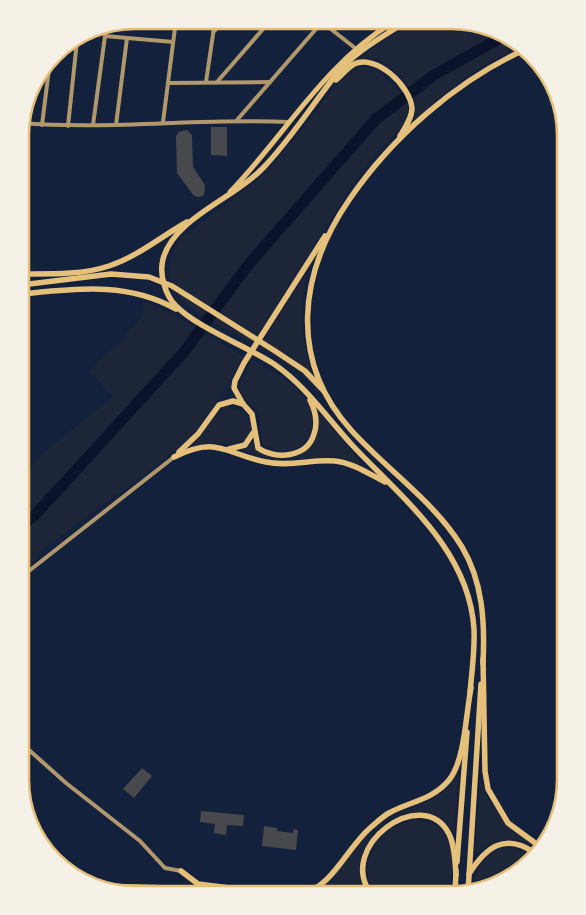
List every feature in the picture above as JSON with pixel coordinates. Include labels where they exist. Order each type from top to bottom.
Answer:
[{"type":"main road","points":[[224,199],[288,122],[355,48],[383,29]]},
{"type":"main road","points":[[29,274],[88,271],[111,265],[129,258],[224,199],[261,170],[347,64],[395,29]]},
{"type":"main road","points":[[308,393],[314,409],[314,436],[306,446],[296,453],[282,456],[265,454],[258,448],[252,414],[243,404],[234,388],[235,382],[339,215],[368,172],[398,141],[460,88],[500,61],[518,53]]},
{"type":"main road","points":[[324,92],[354,64],[364,62],[380,66],[404,88],[410,99],[412,110],[410,119],[398,141]]},
{"type":"main road","points":[[187,314],[176,306],[167,292],[163,281],[162,265],[172,241],[200,215]]},
{"type":"main road","points":[[339,215],[313,275],[306,312],[310,350],[315,369],[336,410],[351,430],[445,522],[472,567],[482,602],[484,741],[488,789],[508,823],[536,843]]},
{"type":"main road","points":[[29,284],[125,274],[149,277],[172,286],[276,351],[305,372],[329,398]]},
{"type":"main road","points":[[29,293],[94,287],[110,288],[153,298],[187,314],[273,364],[299,383],[338,430],[426,520],[446,548],[460,574],[474,627],[455,886]]},
{"type":"main road","points":[[174,457],[198,434],[219,405],[229,402],[243,404]]},
{"type":"main road","points":[[174,457],[190,449],[210,446],[240,447],[248,442],[253,434],[255,425]]},
{"type":"main road","points":[[227,448],[267,462],[290,464],[336,461],[354,466],[389,484]]},
{"type":"main road","points":[[468,885],[483,659]]},
{"type":"main road","points":[[320,886],[325,883],[350,848],[389,813],[434,793],[449,780],[459,756],[471,688]]},
{"type":"main road","points":[[366,886],[362,870],[367,850],[378,834],[388,826],[407,817],[427,817],[442,824],[452,840],[456,875]]},
{"type":"main road","points":[[469,874],[481,855],[497,845],[517,844],[530,851]]},
{"type":"main road","points":[[181,871],[198,884],[214,886]]},
{"type":"street","points":[[164,122],[175,29]]},
{"type":"street","points":[[206,82],[214,29]]},
{"type":"street","points":[[213,32],[216,29]]},
{"type":"street","points":[[217,82],[263,29]]},
{"type":"street","points":[[236,120],[315,29]]},
{"type":"street","points":[[332,29],[355,48]]},
{"type":"street","points":[[92,125],[105,36],[174,42]]},
{"type":"street","points":[[116,125],[127,38]]},
{"type":"street","points":[[68,126],[76,47]]},
{"type":"street","points":[[42,125],[48,74]]},
{"type":"street","points":[[168,83],[270,82]]},
{"type":"street","points":[[30,124],[68,126],[236,120],[288,122]]},
{"type":"street","points":[[29,571],[174,457]]},
{"type":"street","points":[[29,750],[66,783],[140,841],[165,868],[181,871]]},
{"type":"shaded area","points":[[401,29],[452,29],[479,32],[514,50],[465,78],[413,121],[416,107],[415,98],[405,81],[387,65],[376,59],[357,60]]},
{"type":"shaded area","points":[[358,66],[374,68],[401,92],[407,101],[408,111],[403,125],[360,173],[252,343],[200,315],[185,303],[174,290],[169,275],[171,257],[182,237],[253,184],[274,164],[344,76]]},
{"type":"shaded area","points":[[307,272],[302,319],[303,334],[309,362],[320,393],[299,372],[260,347]]},
{"type":"shaded area","points":[[143,301],[171,313],[245,357],[192,436],[152,469],[39,552],[39,556],[29,564],[29,469],[49,448],[113,397],[89,371],[121,341],[143,315]]},
{"type":"shaded area","points":[[251,360],[275,373],[290,384],[309,404],[313,415],[313,426],[309,436],[293,450],[282,452],[272,450],[262,443],[259,414],[246,400],[239,387]]},
{"type":"shaded area","points":[[228,406],[239,410],[251,423],[249,434],[245,439],[241,442],[228,444],[191,446],[218,412]]},
{"type":"shaded area","points":[[316,408],[366,469],[348,460],[335,457],[270,460],[240,450],[252,443],[259,452],[269,456],[281,457],[294,454],[305,448],[314,438],[318,425]]},
{"type":"shaded area","points":[[459,770],[454,832],[437,818],[418,813],[400,815],[383,824],[370,838],[362,855],[360,875],[363,886],[324,886],[352,851],[379,825],[390,817],[433,799],[443,793]]},
{"type":"shaded area","points":[[480,779],[488,799],[503,820],[515,832],[534,846],[533,848],[514,840],[497,841],[482,849],[475,856]]},
{"type":"shaded area","points":[[411,820],[427,822],[438,827],[446,835],[452,856],[450,886],[371,886],[368,872],[369,860],[373,850],[388,831]]},
{"type":"shaded area","points":[[511,847],[527,854],[504,872],[475,884],[479,867],[483,861],[494,852]]},
{"type":"building","points":[[211,127],[227,127],[227,156],[211,155]]},
{"type":"building","points":[[187,130],[192,135],[193,167],[205,185],[204,195],[199,197],[194,196],[177,173],[176,136],[179,132]]},
{"type":"building","points":[[142,768],[152,776],[134,798],[123,789]]},
{"type":"building","points":[[201,811],[244,815],[243,826],[227,825],[226,835],[214,833],[215,824],[200,822]]},
{"type":"building","points":[[264,826],[277,828],[277,831],[293,833],[294,829],[298,830],[296,850],[262,846]]},
{"type":"waterway","points":[[29,520],[184,352],[248,265],[376,119],[434,75],[497,40]]}]
